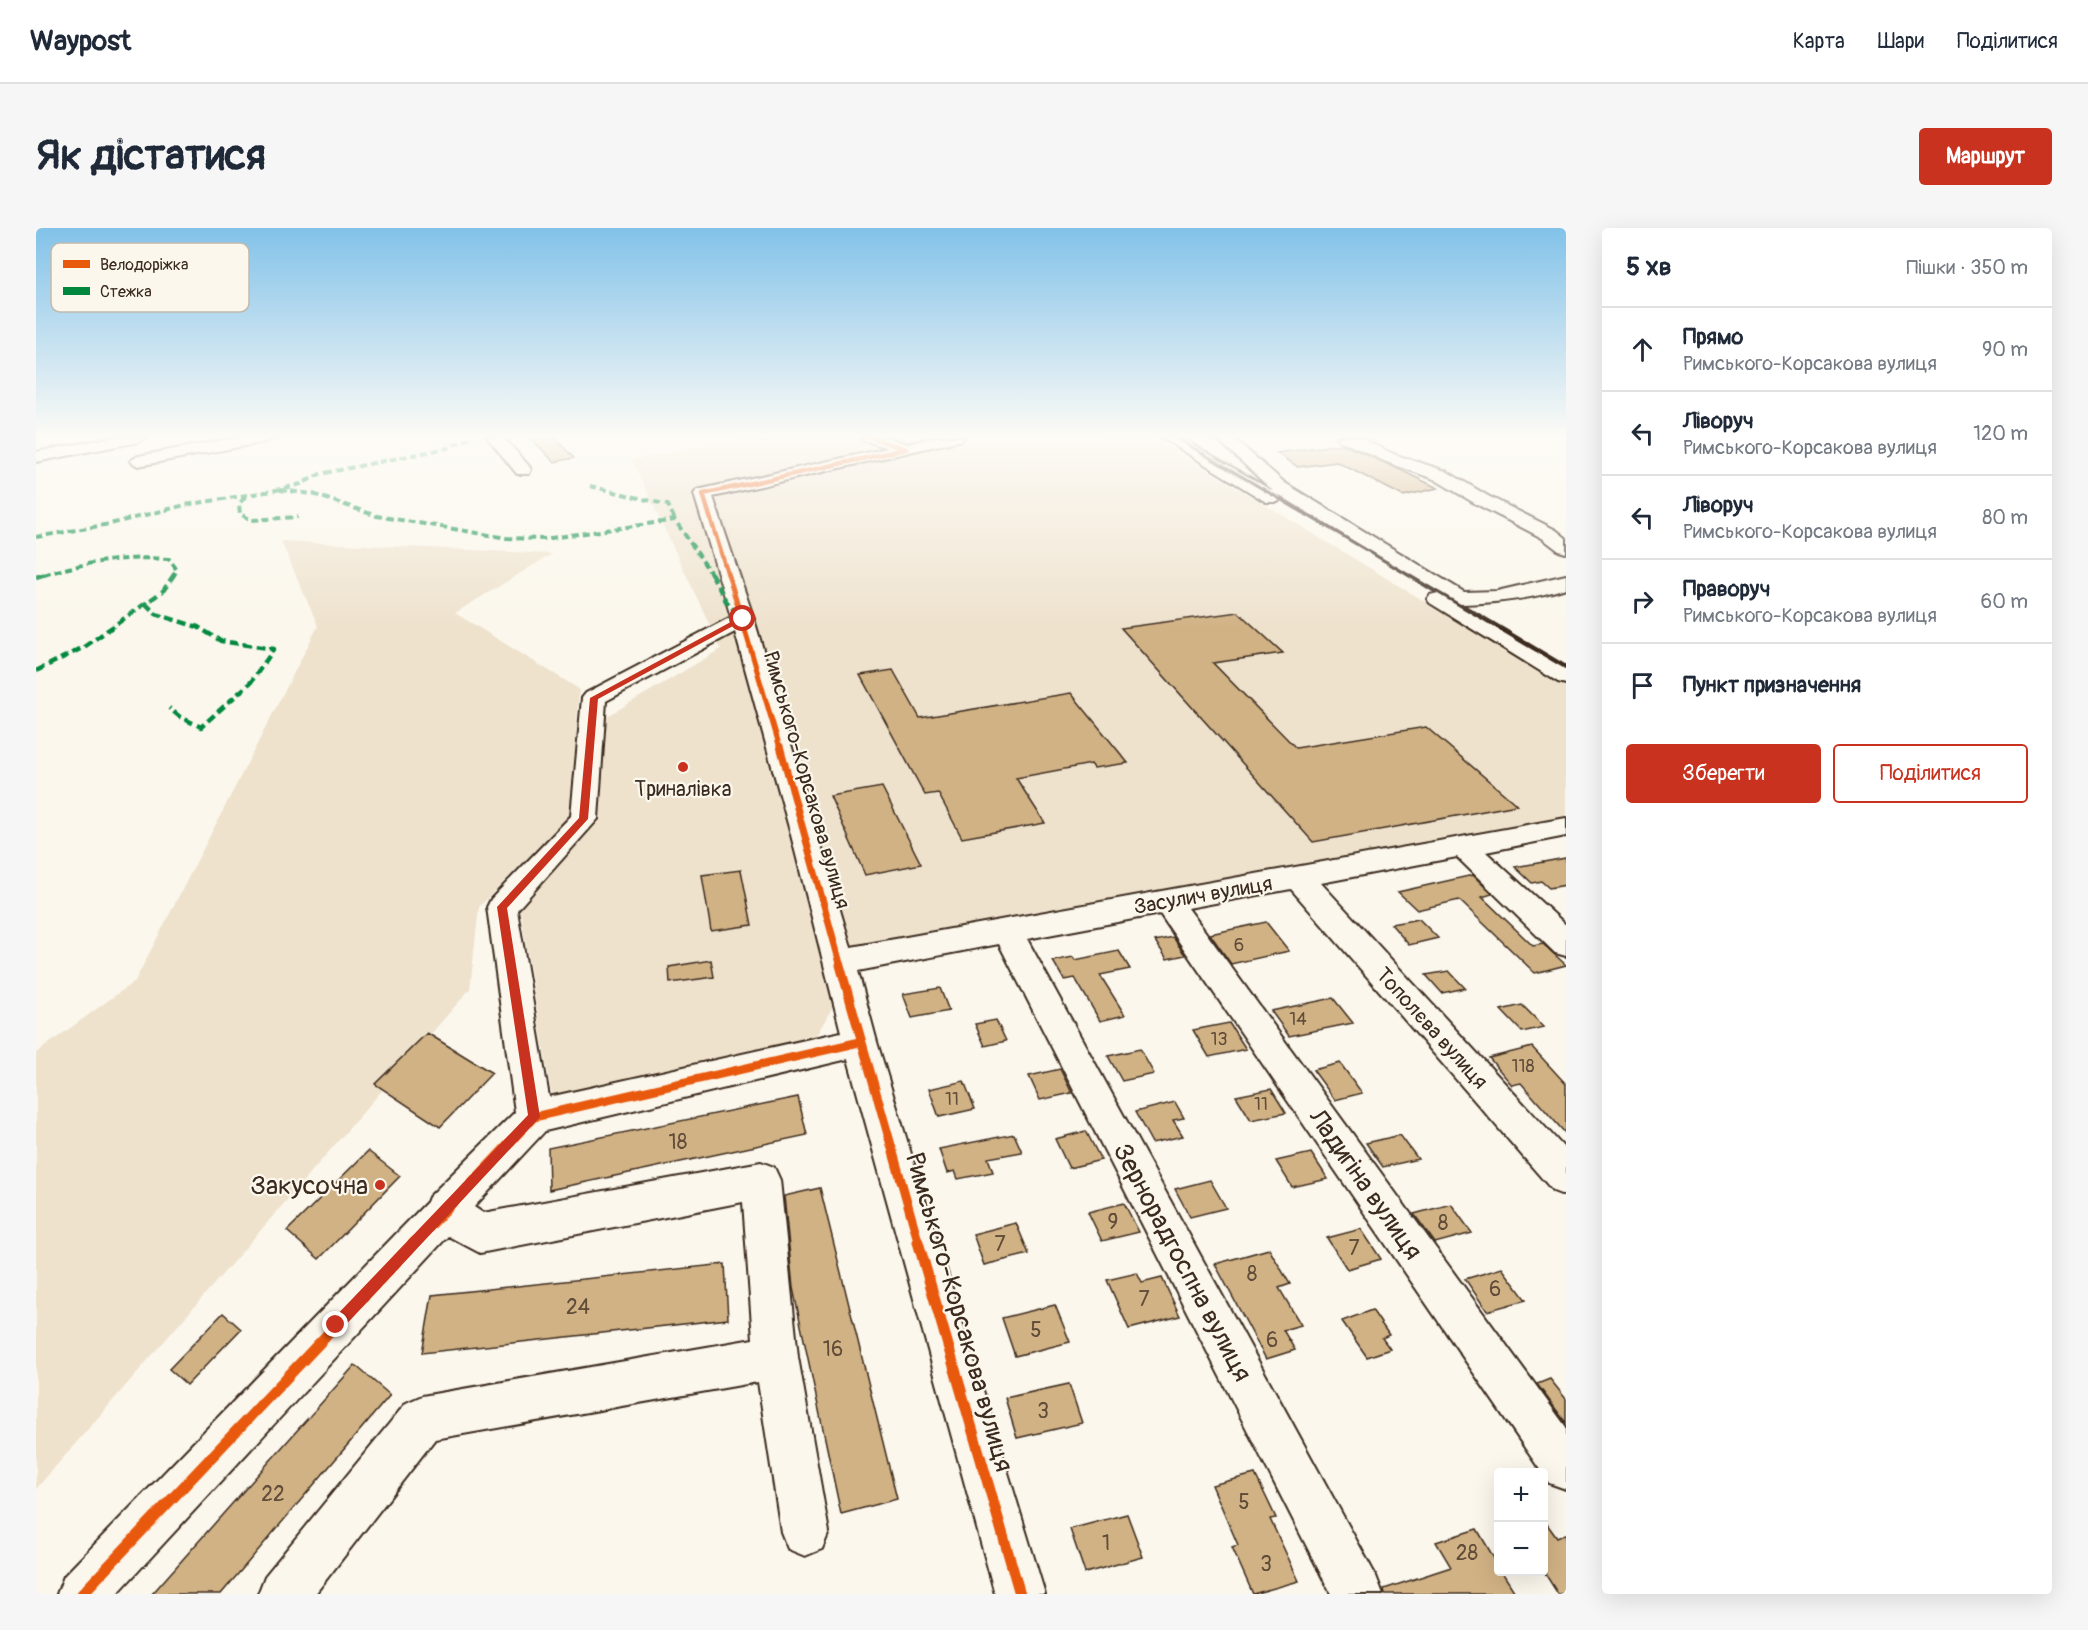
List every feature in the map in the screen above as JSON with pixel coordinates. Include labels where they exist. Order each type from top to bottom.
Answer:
[{"type":"street","name":"Римського-Корсакова вулиця","points":[[705,501],[743,619],[840,962],[860,1042],[1020,1594]]},
{"type":"street","points":[[1280,501],[1412,576],[1566,677]]},
{"type":"street","points":[[1302,501],[1349,528],[1412,576],[1460,598],[1470,599],[1548,587],[1566,581]]},
{"type":"street","points":[[1483,501],[1549,534],[1566,548]]},
{"type":"street","points":[[534,1117],[502,907],[584,819],[594,698],[743,619]]},
{"type":"street","name":"Засулич вулиця","points":[[840,962],[1566,827]]},
{"type":"street","points":[[1463,846],[1566,944]]},
{"type":"street","name":"Тополєва вулиця","points":[[1298,877],[1566,1179]]},
{"type":"street","name":"Ладигіна вулиця","points":[[1167,901],[1566,1466]]},
{"type":"street","name":"Зернорадгоспна вулиця","points":[[1007,931],[1358,1594]]},
{"type":"street","points":[[82,1594],[534,1117],[860,1042]]},
{"type":"street","points":[[443,1211],[480,1233],[761,1180],[776,1357],[805,1532]]},
{"type":"street","points":[[283,1594],[422,1419],[776,1357]]},
{"type":"shaded area","points":[[651,501],[1258,501],[1566,687],[1566,817],[870,943],[814,1039],[552,1097],[520,909],[597,818],[606,717],[721,649]]},
{"type":"shaded area","points":[[281,541],[552,554],[455,613],[579,689],[571,814],[479,907],[470,989],[36,1489],[36,1053],[135,981],[318,626]]},
{"type":"building","points":[[1238,612],[1283,653],[1213,663],[1296,748],[1426,727],[1517,805],[1313,842],[1121,628]]},
{"type":"building","points":[[893,670],[920,718],[1071,693],[1128,763],[1094,768],[1091,764],[1016,778],[1045,823],[962,838],[938,793],[925,795],[860,675]]},
{"type":"building","points":[[882,787],[921,864],[865,875],[830,796]]},
{"type":"building","points":[[1566,858],[1566,885],[1549,888],[1541,881],[1532,883],[1515,867]]},
{"type":"building","points":[[741,870],[752,925],[711,931],[702,875]]},
{"type":"building","points":[[1473,875],[1492,894],[1482,897],[1533,946],[1543,944],[1566,965],[1535,973],[1459,900],[1417,910],[1398,892]]},
{"type":"building","points":[[1419,919],[1438,938],[1409,945],[1391,924]]},
{"type":"building","points":[[1266,922],[1289,951],[1231,964],[1210,934]]},
{"type":"building","points":[[1173,937],[1185,955],[1167,959],[1155,941]]},
{"type":"building","points":[[1119,951],[1130,969],[1100,975],[1125,1015],[1100,1021],[1075,978],[1064,980],[1053,961],[1073,957],[1075,960]]},
{"type":"building","points":[[711,960],[714,977],[670,983],[669,967]]},
{"type":"building","points":[[1449,971],[1465,988],[1442,993],[1426,975]]},
{"type":"building","points":[[940,988],[949,1011],[912,1018],[903,994]]},
{"type":"building","points":[[1333,998],[1353,1023],[1289,1036],[1271,1011]]},
{"type":"building","points":[[1522,1005],[1544,1027],[1522,1032],[1501,1010]]},
{"type":"building","points":[[996,1020],[1006,1041],[985,1046],[975,1024]]},
{"type":"building","points":[[1229,1023],[1246,1049],[1209,1057],[1193,1030]]},
{"type":"building","points":[[427,1033],[492,1073],[440,1127],[375,1084]]},
{"type":"building","points":[[1532,1047],[1566,1084],[1566,1134],[1521,1083],[1512,1085],[1489,1058]]},
{"type":"building","points":[[1140,1049],[1154,1074],[1122,1081],[1108,1056]]},
{"type":"building","points":[[1340,1063],[1362,1093],[1335,1100],[1313,1070]]},
{"type":"building","points":[[1060,1069],[1072,1093],[1040,1100],[1029,1076]]},
{"type":"building","points":[[964,1081],[975,1109],[939,1117],[929,1089]]},
{"type":"building","points":[[1271,1089],[1286,1113],[1251,1120],[1236,1096]]},
{"type":"building","points":[[798,1097],[807,1135],[549,1190],[548,1148]]},
{"type":"building","points":[[1175,1102],[1184,1118],[1173,1120],[1183,1136],[1152,1143],[1135,1112]]},
{"type":"building","points":[[1086,1131],[1101,1160],[1069,1168],[1055,1139]]},
{"type":"building","points":[[1014,1134],[1022,1152],[988,1158],[993,1172],[958,1179],[955,1171],[947,1173],[939,1149]]},
{"type":"building","points":[[1400,1135],[1418,1159],[1383,1167],[1366,1143]]},
{"type":"building","points":[[368,1151],[400,1176],[319,1259],[287,1231]]},
{"type":"building","points":[[1311,1153],[1328,1179],[1292,1187],[1276,1161]]},
{"type":"building","points":[[1210,1180],[1226,1208],[1190,1217],[1175,1189]]},
{"type":"building","points":[[820,1188],[897,1499],[841,1514],[793,1288],[784,1196]]},
{"type":"building","points":[[1124,1203],[1139,1232],[1102,1241],[1088,1212]]},
{"type":"building","points":[[1451,1204],[1472,1233],[1435,1243],[1414,1214]]},
{"type":"building","points":[[1016,1223],[1029,1254],[984,1265],[973,1234]]},
{"type":"building","points":[[1361,1229],[1381,1259],[1347,1269],[1327,1238]]},
{"type":"building","points":[[1269,1249],[1290,1284],[1279,1288],[1301,1325],[1283,1330],[1295,1350],[1266,1359],[1215,1264]]},
{"type":"building","points":[[725,1264],[728,1319],[422,1353],[432,1295]]},
{"type":"building","points":[[1502,1268],[1526,1300],[1487,1311],[1465,1279]]},
{"type":"building","points":[[1137,1273],[1142,1283],[1162,1278],[1180,1316],[1129,1329],[1107,1280]]},
{"type":"building","points":[[1055,1305],[1070,1342],[1015,1356],[1002,1318]]},
{"type":"building","points":[[1372,1310],[1389,1335],[1382,1338],[1390,1349],[1367,1357],[1342,1321]]},
{"type":"building","points":[[223,1313],[241,1329],[187,1385],[169,1369]]},
{"type":"building","points":[[355,1365],[390,1395],[221,1594],[152,1594]]},
{"type":"building","points":[[1550,1379],[1566,1399],[1566,1423],[1537,1384]]},
{"type":"building","points":[[1069,1384],[1082,1423],[1017,1438],[1005,1398]]},
{"type":"building","points":[[1255,1474],[1276,1518],[1270,1519],[1299,1581],[1253,1594],[1232,1547],[1238,1545],[1212,1485]]},
{"type":"building","points":[[1127,1514],[1143,1557],[1085,1573],[1070,1529]]},
{"type":"building","points":[[1548,1526],[1557,1538],[1566,1534],[1566,1594],[1558,1594],[1547,1576]]},
{"type":"building","points":[[1477,1529],[1494,1558],[1494,1576],[1505,1576],[1516,1594],[1385,1594],[1384,1589],[1451,1567],[1436,1542]]},
{"type":"railway","points":[[1283,501],[1566,668]]},
{"type":"marked path","points":[[36,537],[110,524],[211,501]]},
{"type":"marked path","points":[[242,501],[239,504],[240,514],[252,520],[298,517]]},
{"type":"marked path","points":[[333,501],[377,516],[507,538],[544,539],[675,520],[714,577],[726,601],[736,612]]},
{"type":"marked path","points":[[651,501],[668,505],[675,520]]},
{"type":"marked path","points":[[36,577],[85,564],[136,558],[169,559],[177,570],[163,591],[84,647],[36,671]]},
{"type":"marked path","points":[[145,603],[156,614],[198,627],[221,641],[274,649],[268,661],[251,682],[201,727],[180,717],[169,708]]},
{"type":"cycle path","points":[[705,501],[786,767],[860,1042],[1020,1594]]},
{"type":"cycle path","points":[[82,1594],[534,1117],[860,1042]]},
{"type":"place","name":"Триналівка","points":[[683,767]]},
{"type":"place","name":"Закусочна","points":[[380,1185]]},
{"type":"route","points":[[336,1325],[534,1117],[502,907],[584,819],[594,698],[743,619]]}]
